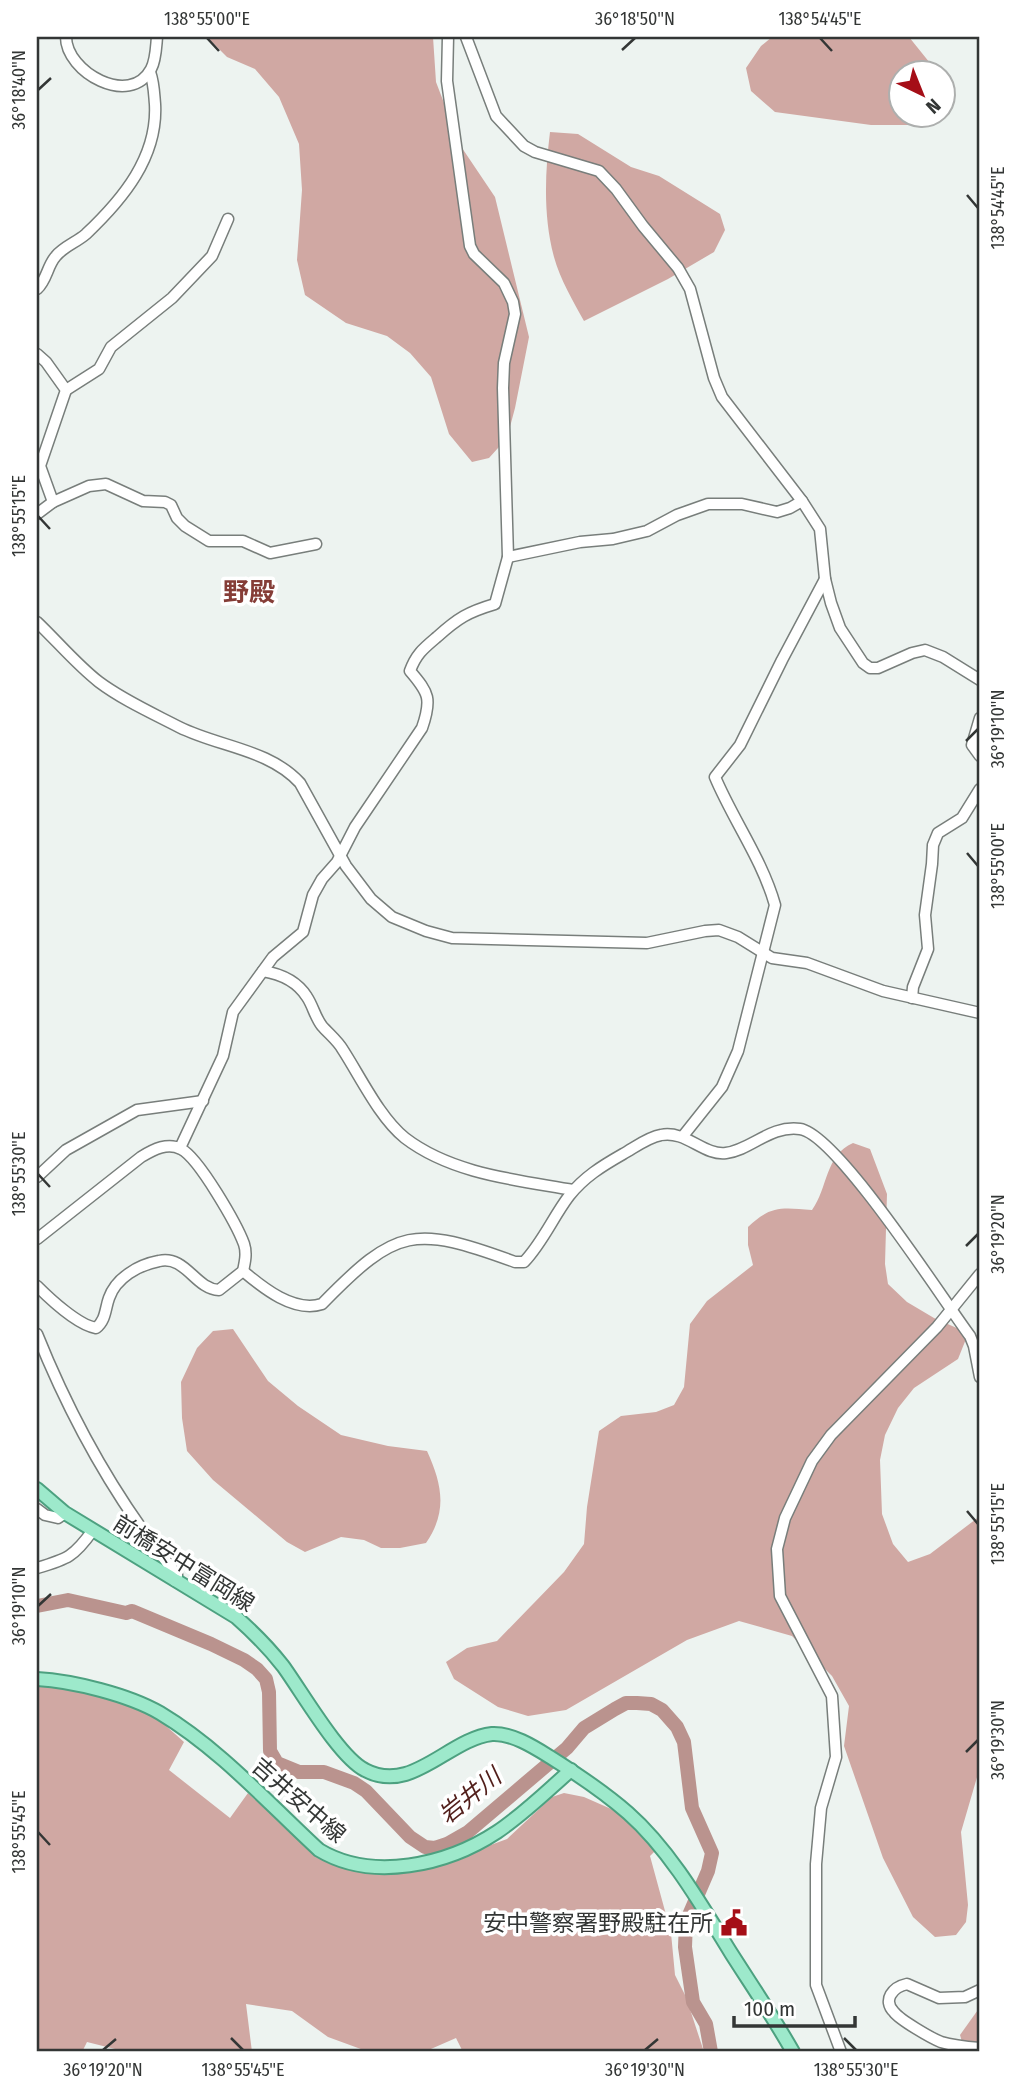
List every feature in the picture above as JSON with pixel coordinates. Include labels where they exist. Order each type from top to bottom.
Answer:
[{"type":"main road","name":"前橋安中富岡線","points":[[37,1489],[65,1513],[236,1617],[259,1637],[282,1665],[344,1753],[366,1771],[382,1777],[394,1777],[415,1771],[476,1738],[493,1734],[510,1737],[537,1749],[568,1768]]},
{"type":"main road","name":"吉井安中線","points":[[37,1679],[102,1690],[158,1712],[204,1744],[318,1850],[334,1860],[362,1866],[398,1867],[434,1860],[468,1848],[495,1834],[517,1818],[568,1768]]},
{"type":"main road","points":[[568,1768],[629,1814],[677,1869],[793,2052]]},
{"type":"street","points":[[66,37],[71,56],[81,67],[106,83],[118,86],[135,84],[150,72],[157,37]]},
{"type":"street","points":[[180,1148],[223,1056],[233,1012],[273,957],[303,932],[313,895],[422,728],[428,709],[425,688],[410,670],[414,658],[457,619],[495,604],[508,557],[504,363],[515,314],[513,302],[503,283],[474,254],[470,246],[447,81],[448,37]]},
{"type":"street","points":[[466,37],[496,116],[524,146],[535,152],[600,171],[678,268],[690,289],[714,378],[722,397],[802,501],[820,529],[825,579],[841,628],[863,663],[870,668],[878,668],[925,650],[943,657],[980,680]]},
{"type":"street","points":[[37,289],[54,257],[78,241],[102,219],[126,191],[142,166],[151,148],[156,117],[150,72]]},
{"type":"street","points":[[53,502],[40,466],[66,390],[99,369],[111,347],[172,298],[212,256],[228,219]]},
{"type":"street","points":[[37,354],[66,390]]},
{"type":"street","points":[[37,514],[53,502],[89,486],[106,484],[143,501],[172,505],[177,518],[184,526],[209,541],[243,541],[270,553],[316,544]]},
{"type":"street","points":[[508,557],[647,531],[677,515],[708,505],[742,504],[777,512],[802,501]]},
{"type":"street","points":[[683,1136],[722,1087],[738,1051],[775,905],[760,865],[715,777],[740,745],[825,579]]},
{"type":"street","points":[[37,622],[97,680],[116,693],[181,728],[214,742],[251,752],[289,771],[300,783],[356,880],[371,899],[392,917],[452,938],[646,943],[719,930],[738,937],[772,958],[807,963],[883,991],[980,1013]]},
{"type":"street","points":[[980,718],[972,745],[980,756]]},
{"type":"street","points":[[912,998],[913,987],[928,950],[925,915],[933,845],[938,833],[962,818],[980,789]]},
{"type":"street","points":[[263,971],[278,973],[290,979],[307,996],[323,1027],[343,1049],[378,1106],[403,1136],[421,1149],[445,1160],[499,1177],[573,1191]]},
{"type":"street","points":[[37,1177],[66,1150],[137,1110],[203,1101]]},
{"type":"street","points":[[243,1271],[287,1300],[300,1306],[312,1307],[322,1304],[372,1256],[405,1240],[424,1237],[454,1242],[515,1262],[524,1262],[536,1250],[573,1191],[591,1173],[638,1145],[661,1135],[683,1136],[713,1151],[725,1153],[762,1136],[788,1129],[803,1129],[815,1134],[850,1171],[899,1234],[975,1346],[980,1377]]},
{"type":"street","points":[[37,1239],[142,1157],[168,1145],[180,1148],[197,1166],[224,1204],[244,1244],[246,1256],[243,1271],[219,1290],[212,1290],[179,1263],[170,1259],[150,1263],[128,1274],[115,1285],[103,1320],[96,1328],[72,1315],[37,1286]]},
{"type":"street","points":[[841,2052],[816,1984],[817,1852],[821,1808],[836,1757],[832,1696],[780,1596],[777,1549],[786,1518],[812,1461],[831,1435],[951,1311],[980,1274]]},
{"type":"street","points":[[37,1334],[69,1409],[99,1464],[145,1536],[177,1575],[175,1581]]},
{"type":"street","points":[[37,1509],[45,1515],[58,1518],[65,1513]]},
{"type":"street","points":[[37,1568],[68,1558],[82,1546],[93,1530]]},
{"type":"street","points":[[980,1990],[965,1997],[939,1998],[907,1984],[893,1990],[889,2004],[892,2011],[927,2035],[942,2042],[980,2048]]},
{"type":"shaded area","points":[[207,37],[433,37],[436,82],[460,145],[495,197],[529,337],[507,438],[489,458],[472,462],[449,434],[431,377],[410,353],[387,336],[346,323],[305,295],[297,260],[302,190],[299,144],[279,97],[255,69],[227,57]]},
{"type":"shaded area","points":[[772,37],[909,37],[928,60],[888,60],[888,125],[871,125],[775,112],[751,91],[746,68],[761,46]]},
{"type":"shaded area","points":[[550,132],[578,134],[631,167],[659,176],[720,214],[725,230],[714,252],[668,279],[584,321],[567,290],[550,242],[546,194]]},
{"type":"shaded area","points":[[853,1143],[870,1149],[887,1194],[885,1264],[888,1284],[907,1302],[959,1329],[966,1339],[958,1359],[914,1388],[898,1408],[885,1435],[880,1460],[882,1514],[893,1544],[908,1562],[930,1554],[980,1516],[980,1767],[961,1832],[968,1905],[966,1922],[956,1935],[935,1937],[913,1917],[883,1858],[844,1746],[849,1706],[832,1676],[792,1636],[739,1621],[687,1640],[566,1710],[528,1716],[498,1707],[454,1679],[446,1662],[467,1648],[497,1641],[564,1572],[584,1544],[599,1431],[621,1416],[656,1412],[674,1405],[684,1387],[690,1324],[707,1301],[753,1265],[748,1245],[748,1227],[770,1211],[812,1210],[837,1155]]},
{"type":"shaded area","points":[[233,1329],[268,1381],[298,1406],[341,1435],[388,1446],[427,1451],[439,1486],[440,1509],[438,1520],[426,1543],[381,1548],[364,1540],[341,1537],[305,1552],[287,1542],[213,1480],[187,1451],[182,1418],[181,1382],[197,1348],[213,1331]]},
{"type":"shaded area","points":[[37,1684],[99,1694],[155,1716],[184,1742],[169,1770],[230,1818],[248,1793],[311,1852],[330,1864],[361,1872],[398,1871],[469,1853],[507,1839],[552,1797],[564,1793],[584,1797],[627,1816],[655,1851],[650,1856],[671,1933],[675,1975],[686,1997],[704,2052],[463,2052],[456,2038],[424,2052],[369,2052],[328,2037],[292,2011],[246,2004],[252,2052],[127,2052],[87,2042],[82,2052],[37,2052]]},
{"type":"shaded area","points":[[980,2007],[980,2052],[971,2052],[963,2045],[960,2035]]},
{"type":"waterway","name":"岩井川","points":[[37,1606],[68,1600],[126,1613],[132,1611],[244,1660],[266,1679],[269,1692],[270,1751],[277,1763],[299,1772],[324,1772],[354,1783],[366,1791],[410,1837],[425,1847],[435,1848],[447,1844],[468,1832],[567,1748],[584,1728],[615,1709],[626,1703],[637,1703],[651,1704],[662,1710],[677,1727],[684,1742],[692,1808],[712,1853],[708,1871],[686,1922],[685,1947],[693,2002],[706,2024],[711,2052]]},
{"type":"place","name":"安中警察署野殿駐在所","points":[[734,1923]]},
{"type":"district","name":"野殿","points":[[249,592]]}]
